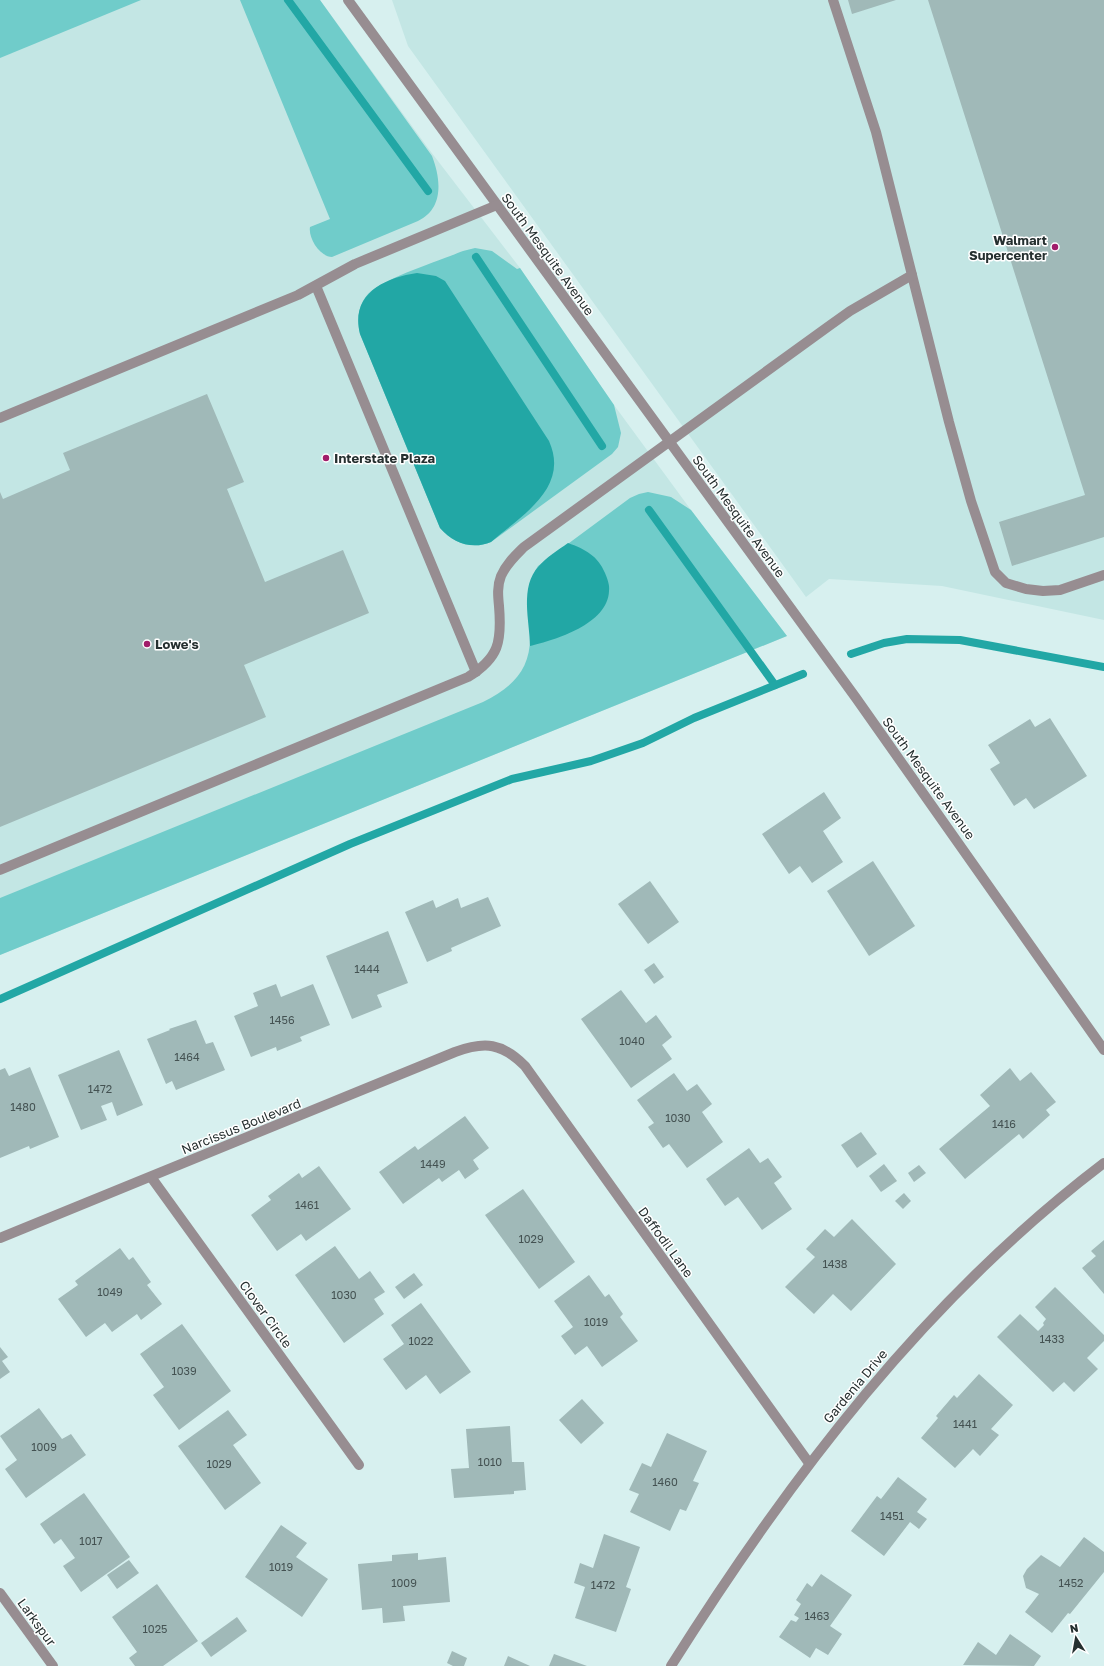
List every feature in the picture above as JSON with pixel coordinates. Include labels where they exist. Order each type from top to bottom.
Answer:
[{"type":"street","name":"South Mesquite Avenue","points":[[348,0],[856,698],[994,891],[1104,1050]]},
{"type":"street","points":[[833,0],[876,132],[949,422],[971,500],[995,572],[1006,583],[1044,592],[1060,590],[1104,575]]},
{"type":"street","points":[[0,418],[291,298],[355,264],[497,205]]},
{"type":"street","points":[[0,870],[468,678],[492,658],[496,649],[500,626],[499,586],[501,575],[524,547],[668,441],[850,311],[912,275]]},
{"type":"street","points":[[316,286],[476,672]]},
{"type":"street","name":"Narcissus Boulevard","points":[[0,1238],[455,1052],[480,1044],[494,1046]]},
{"type":"street","name":"Daffodil Lane","points":[[494,1046],[506,1050],[525,1066],[809,1463]]},
{"type":"street","name":"Gardenia Drive","points":[[671,1666],[748,1548],[809,1463],[845,1417],[943,1307],[994,1257],[1063,1195],[1104,1163]]},
{"type":"street","name":"Clover Circle","points":[[151,1177],[359,1465]]},
{"type":"street","name":"Larkspur","points":[[0,1593],[53,1666]]},
{"type":"shaded area","name":"Interstate Plaza","points":[[0,0],[320,0],[428,148],[520,268],[614,405],[691,510],[787,636],[0,955]]},
{"type":"shaded area","points":[[0,0],[141,0],[0,58]]},
{"type":"shaded area","points":[[240,0],[320,0],[432,156],[437,174],[438,193],[432,209],[426,216],[418,221],[332,257],[323,254],[319,250],[311,236],[310,227],[330,219]]},
{"type":"shaded area","points":[[392,0],[1104,0],[1104,620],[942,586],[829,579],[806,597],[408,46]]},
{"type":"shaded area","points":[[475,248],[492,251],[517,269],[520,268],[614,405],[621,433],[618,447],[612,454],[491,542],[470,545],[463,544],[451,538],[440,528],[360,334],[359,313],[365,298],[375,288],[412,270]]},
{"type":"shaded area","points":[[417,273],[436,276],[445,281],[549,441],[554,458],[553,473],[548,486],[540,499],[529,511],[491,542],[484,544],[463,544],[451,538],[440,528],[360,334],[358,320],[360,309],[365,299],[372,291],[381,284],[392,279]]},
{"type":"shaded area","points":[[648,492],[671,497],[691,510],[787,636],[0,955],[0,898],[483,702],[504,690],[519,675],[528,656],[530,631],[528,598],[530,583],[538,566],[630,498]]},
{"type":"shaded area","points":[[568,543],[590,554],[599,562],[607,577],[609,586],[606,603],[600,613],[578,629],[553,640],[530,646],[527,604],[529,584],[533,574],[539,566]]},
{"type":"building","points":[[848,0],[896,0],[852,14]]},
{"type":"building","name":"Walmart Supercenter","points":[[928,0],[1104,0],[1104,537],[1012,566],[999,522],[1085,495]]},
{"type":"building","name":"Lowe's","points":[[207,394],[244,482],[227,489],[265,582],[343,550],[369,613],[244,665],[266,717],[0,827],[0,492],[3,499],[70,470],[63,453]]},
{"type":"building","points":[[1050,718],[1087,776],[1034,809],[1026,798],[1014,806],[990,769],[1000,763],[988,745],[1030,719],[1035,727]]},
{"type":"building","points":[[824,792],[841,818],[823,831],[843,862],[812,883],[800,866],[789,874],[762,834]]},
{"type":"building","points":[[873,861],[915,926],[869,956],[827,891]]},
{"type":"building","points":[[650,881],[679,922],[648,944],[618,904]]},
{"type":"building","points":[[488,897],[501,926],[451,948],[452,951],[427,962],[405,912],[433,900],[436,908],[458,898],[461,908]]},
{"type":"building","points":[[388,931],[408,983],[377,995],[382,1007],[352,1019],[326,956]]},
{"type":"building","points":[[654,963],[664,977],[654,984],[644,970]]},
{"type":"building","points":[[276,984],[281,997],[313,984],[330,1025],[300,1037],[302,1041],[277,1051],[276,1047],[251,1057],[234,1016],[258,1006],[253,993]]},
{"type":"building","points":[[621,990],[646,1023],[656,1015],[672,1037],[662,1045],[672,1059],[631,1088],[581,1019]]},
{"type":"building","points":[[196,1020],[206,1044],[213,1042],[225,1070],[176,1090],[172,1081],[166,1084],[147,1039],[170,1030],[169,1029]]},
{"type":"building","points":[[119,1050],[143,1105],[117,1116],[112,1102],[101,1106],[107,1120],[81,1130],[58,1075]]},
{"type":"building","points":[[30,1067],[59,1137],[30,1149],[29,1146],[0,1158],[0,1070],[5,1068],[9,1076]]},
{"type":"building","points":[[1010,1068],[1020,1081],[1031,1072],[1056,1102],[1046,1110],[1050,1115],[1023,1139],[1019,1134],[965,1179],[939,1149],[990,1106],[980,1095]]},
{"type":"building","points":[[674,1073],[687,1091],[697,1084],[712,1104],[702,1112],[723,1142],[687,1168],[669,1144],[663,1148],[648,1127],[654,1123],[637,1100]]},
{"type":"building","points":[[465,1116],[489,1148],[473,1160],[479,1169],[465,1179],[459,1170],[442,1182],[439,1178],[403,1204],[379,1172],[415,1146],[418,1150]]},
{"type":"building","points":[[861,1132],[877,1154],[857,1168],[841,1145]]},
{"type":"building","points":[[749,1148],[760,1163],[768,1158],[782,1177],[774,1183],[792,1209],[762,1230],[738,1197],[725,1206],[706,1179]]},
{"type":"building","points":[[884,1164],[897,1181],[881,1192],[869,1176]]},
{"type":"building","points":[[919,1165],[926,1173],[914,1182],[908,1173]]},
{"type":"building","points":[[319,1166],[351,1209],[306,1241],[301,1234],[277,1251],[251,1215],[271,1200],[268,1196],[299,1173],[302,1178]]},
{"type":"building","points":[[523,1189],[575,1262],[539,1289],[485,1215]]},
{"type":"building","points":[[904,1193],[911,1201],[903,1209],[895,1201]]},
{"type":"building","points":[[852,1219],[896,1264],[851,1311],[833,1294],[814,1314],[785,1287],[815,1257],[806,1249],[825,1229],[834,1237]]},
{"type":"building","points":[[1104,1240],[1104,1294],[1082,1268],[1096,1256],[1091,1251]]},
{"type":"building","points":[[335,1246],[359,1279],[370,1271],[385,1292],[374,1299],[384,1314],[344,1343],[295,1275]]},
{"type":"building","points":[[120,1248],[129,1260],[133,1257],[151,1282],[147,1285],[162,1304],[141,1320],[137,1314],[112,1332],[105,1323],[86,1337],[58,1299],[78,1285],[75,1281]]},
{"type":"building","points":[[414,1273],[423,1285],[404,1299],[395,1287]]},
{"type":"building","points":[[589,1275],[605,1297],[609,1294],[623,1314],[620,1317],[638,1341],[602,1367],[587,1346],[575,1355],[561,1336],[573,1327],[554,1301]]},
{"type":"building","points":[[1055,1287],[1104,1335],[1104,1341],[1087,1358],[1098,1369],[1074,1392],[1064,1382],[1053,1392],[997,1337],[1020,1314],[1038,1331],[1044,1325],[1043,1323],[1046,1319],[1035,1307]]},
{"type":"building","points":[[421,1303],[471,1372],[440,1394],[426,1375],[406,1390],[383,1359],[404,1344],[391,1325]]},
{"type":"building","points":[[182,1324],[231,1391],[179,1430],[153,1395],[164,1387],[140,1354]]},
{"type":"building","points":[[0,1347],[8,1357],[2,1361],[10,1372],[0,1379]]},
{"type":"building","points":[[979,1374],[1013,1405],[991,1429],[999,1435],[980,1456],[973,1449],[955,1468],[921,1438],[938,1418],[936,1416],[954,1395],[957,1398]]},
{"type":"building","points":[[582,1399],[604,1423],[581,1444],[559,1420]]},
{"type":"building","points":[[39,1408],[62,1439],[71,1434],[86,1455],[26,1498],[5,1469],[17,1460],[0,1436]]},
{"type":"building","points":[[228,1410],[247,1435],[233,1445],[261,1483],[225,1510],[178,1446]]},
{"type":"building","points":[[510,1426],[512,1462],[524,1462],[526,1490],[514,1491],[514,1494],[454,1498],[451,1469],[469,1468],[466,1429]]},
{"type":"building","points":[[667,1433],[707,1451],[693,1481],[699,1483],[686,1511],[680,1509],[670,1531],[630,1512],[639,1494],[629,1490],[642,1463],[651,1467]]},
{"type":"building","points":[[898,1477],[927,1499],[917,1512],[927,1519],[919,1529],[910,1522],[884,1556],[851,1531],[877,1496],[881,1499]]},
{"type":"building","points":[[84,1493],[130,1557],[81,1592],[63,1566],[75,1558],[61,1539],[54,1544],[40,1524]]},
{"type":"building","points":[[281,1525],[307,1543],[296,1557],[328,1579],[302,1617],[245,1577]]},
{"type":"building","points":[[604,1534],[640,1547],[626,1587],[631,1589],[616,1632],[575,1618],[585,1587],[574,1583],[580,1563],[593,1568]]},
{"type":"building","points":[[1084,1537],[1104,1552],[1104,1572],[1070,1614],[1068,1613],[1052,1633],[1025,1612],[1039,1594],[1026,1588],[1023,1576],[1027,1569],[1041,1555],[1060,1567]]},
{"type":"building","points":[[418,1553],[418,1560],[446,1557],[450,1602],[403,1606],[405,1621],[383,1623],[382,1608],[362,1610],[358,1564],[392,1561],[392,1555]]},
{"type":"building","points":[[129,1560],[139,1573],[117,1589],[107,1575]]},
{"type":"building","points":[[821,1574],[852,1595],[830,1626],[842,1634],[828,1655],[816,1648],[810,1658],[779,1637],[791,1620],[796,1622],[799,1618],[794,1615],[801,1604],[796,1600],[807,1583],[812,1587]]},
{"type":"building","points":[[157,1584],[198,1641],[163,1666],[135,1666],[129,1658],[137,1652],[112,1617]]},
{"type":"building","points":[[237,1617],[247,1631],[211,1657],[201,1643]]},
{"type":"building","points":[[1010,1634],[1041,1656],[1034,1666],[963,1665],[978,1642],[996,1655]]},
{"type":"building","points":[[452,1651],[467,1658],[464,1666],[453,1666],[447,1663]]},
{"type":"building","points":[[554,1654],[587,1666],[549,1666]]},
{"type":"building","points":[[508,1656],[530,1666],[504,1666]]},
{"type":"waterway","points":[[288,0],[428,191]]},
{"type":"waterway","points":[[476,257],[602,446]]},
{"type":"waterway","points":[[649,510],[775,685]]},
{"type":"waterway","points":[[851,654],[884,643],[907,639],[960,640],[1104,667]]},
{"type":"waterway","points":[[0,999],[350,844],[512,779],[591,761],[643,743],[694,718],[803,674]]},
{"type":"place","name":"Walmart Supercenter","points":[[1055,247]]},
{"type":"place","name":"Interstate Plaza","points":[[326,458]]},
{"type":"place","name":"Lowe's","points":[[147,644]]}]
